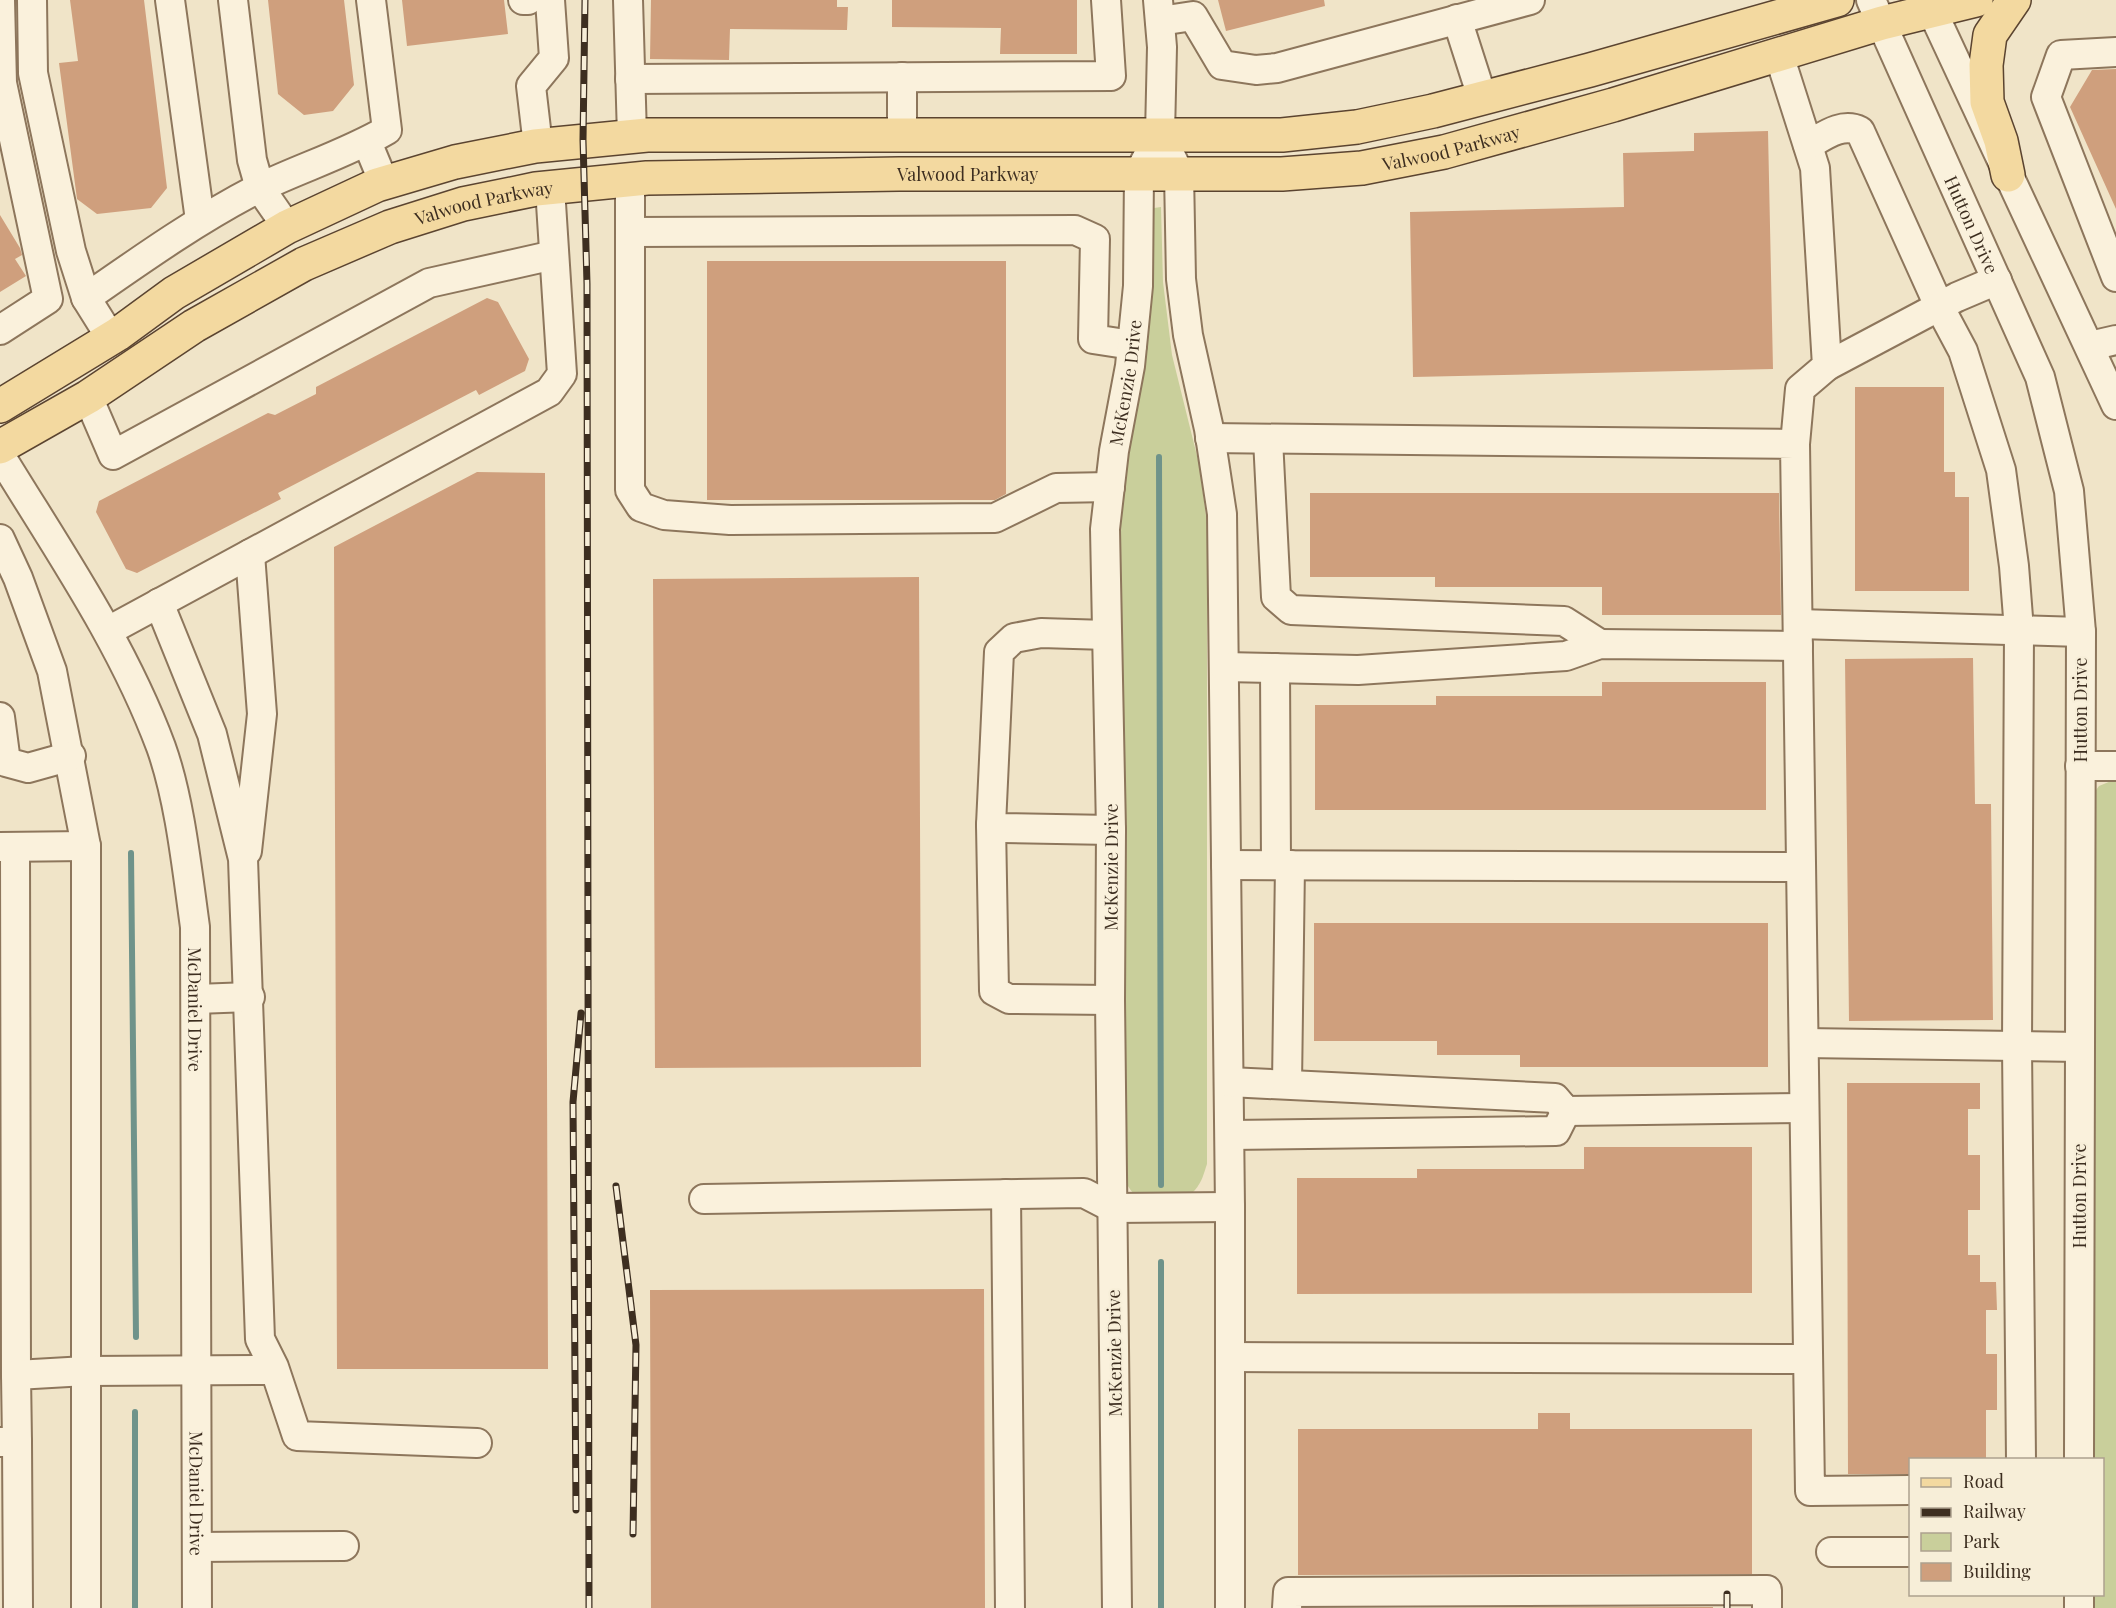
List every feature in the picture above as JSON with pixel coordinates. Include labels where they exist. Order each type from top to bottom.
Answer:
[{"type":"main road","points":[[1754,24],[1776,0]]},
{"type":"main road","points":[[0,406],[111,338],[174,293],[287,227],[384,183],[455,162],[538,146],[632,136],[902,133],[1282,135],[1337,130],[1432,111],[1590,70],[1837,0]]},
{"type":"main road","name":"Valwood Parkway","points":[[0,447],[88,397],[194,326],[304,264],[390,227],[463,204],[550,188],[630,180],[899,174],[1282,174],[1362,168],[1444,152],[1613,105],[1779,55],[1877,12],[1976,0]]},
{"type":"main road","points":[[2007,175],[2001,141],[1987,102],[1986,65],[1990,35],[2014,0]]},
{"type":"main road","points":[[287,227],[304,264]]},
{"type":"street","points":[[0,0],[2,82],[48,299],[0,330]]},
{"type":"street","points":[[32,0],[33,73],[71,251],[86,298],[111,338]]},
{"type":"street","points":[[170,0],[200,220]]},
{"type":"street","points":[[233,0],[252,160],[260,188],[287,227]]},
{"type":"street","points":[[86,298],[200,220],[260,188],[367,142],[387,130],[371,0]]},
{"type":"street","points":[[523,0],[528,0]]},
{"type":"street","points":[[538,146],[531,86],[554,58],[550,0]]},
{"type":"street","points":[[628,0],[632,136]]},
{"type":"street","points":[[630,79],[1111,76],[1106,0]]},
{"type":"street","points":[[1159,11],[1196,8],[1222,65],[1256,70],[1277,68],[1530,0]]},
{"type":"street","points":[[1929,5],[2007,175],[2103,343],[2116,404]]},
{"type":"street","name":"McKenzie Drive","points":[[1159,11],[1160,134],[1179,173],[1181,279],[1188,335],[1210,438],[1222,514],[1230,1135],[1230,1608]]},
{"type":"street","name":"Hutton Drive","points":[[1877,12],[2040,377],[2069,491],[2081,633],[2079,1458]]},
{"type":"street","points":[[1457,20],[1482,97]]},
{"type":"street","points":[[2116,52],[2061,55],[2046,97],[2116,277]]},
{"type":"street","points":[[1779,55],[1815,168],[1827,366]]},
{"type":"street","points":[[902,77],[902,133]]},
{"type":"street","points":[[1808,145],[1837,130],[1851,127],[1860,131],[1939,306],[1963,351],[2001,470],[2014,566],[2019,630],[2017,1046],[2021,1458]]},
{"type":"street","name":"McKenzie Drive","points":[[1117,1608],[1110,1000],[1111,830],[1105,529],[1132,345],[1138,286],[1139,173],[1160,134]]},
{"type":"street","points":[[367,142],[384,183]]},
{"type":"street","points":[[630,180],[630,490],[641,507],[664,515],[730,520],[995,518],[1056,488],[1110,487]]},
{"type":"street","points":[[108,631],[549,392],[562,374],[550,188]]},
{"type":"street","points":[[631,232],[1075,230],[1095,239],[1093,339],[1132,345]]},
{"type":"street","points":[[88,397],[113,455],[429,284],[554,255]]},
{"type":"street","points":[[1909,1490],[1810,1491],[1795,444],[1800,389],[1827,366],[1939,306],[1997,280]]},
{"type":"street","points":[[1210,438],[1795,444]]},
{"type":"street","points":[[1268,439],[1276,597],[1291,610],[1564,621],[1600,644]]},
{"type":"street","name":"McDaniel Drive","points":[[0,455],[130,671],[162,750],[183,842],[195,927],[197,1608]]},
{"type":"street","points":[[0,539],[9,581],[52,671],[86,846],[86,1608]]},
{"type":"street","points":[[244,875],[262,714],[250,554]]},
{"type":"street","points":[[159,603],[212,734],[243,859],[250,997],[260,1339],[274,1370],[297,1436],[477,1443]]},
{"type":"street","points":[[1224,667],[1358,670],[1566,656],[1600,644],[1798,635],[2019,630],[2081,633]]},
{"type":"street","points":[[1107,635],[1041,633],[1014,638],[999,652],[991,825],[994,991],[1010,999],[1110,1000]]},
{"type":"street","points":[[1275,668],[1283,866],[1287,1084]]},
{"type":"street","points":[[0,717],[6,762],[28,768],[70,756]]},
{"type":"street","points":[[2080,766],[2116,766]]},
{"type":"street","points":[[991,825],[1003,828],[1111,830]]},
{"type":"street","points":[[18,1608],[8,1442],[16,1375],[7,847],[86,846]]},
{"type":"street","points":[[1226,866],[1801,867]]},
{"type":"street","points":[[196,999],[250,997]]},
{"type":"street","points":[[1804,1043],[2079,1047]]},
{"type":"street","points":[[1229,1082],[1555,1098],[1566,1111]]},
{"type":"street","points":[[1566,1111],[1804,1108]]},
{"type":"street","points":[[1230,1135],[1556,1131],[1566,1111]]},
{"type":"street","points":[[704,1199],[1084,1193],[1113,1208],[1230,1207]]},
{"type":"street","points":[[1006,1194],[1010,1608]]},
{"type":"street","points":[[1230,1357],[1808,1359]]},
{"type":"street","points":[[16,1375],[86,1371],[274,1370]]},
{"type":"street","points":[[197,1547],[344,1546]]},
{"type":"street","points":[[1832,1552],[1909,1552]]},
{"type":"street","points":[[1287,1608],[1288,1593],[1767,1590],[1767,1608]]},
{"type":"green space","points":[[1161,207],[1163,282],[1172,355],[1199,464],[1207,523],[1207,1164],[1201,1181],[1189,1195],[1174,1200],[1156,1201],[1139,1197],[1132,1192],[1125,1181],[1118,756],[1121,485],[1152,279],[1154,208]]},
{"type":"green space","points":[[2116,779],[2116,1608],[2088,1608],[2088,1596],[2104,1596],[2104,1458],[2088,1458],[2088,801],[2099,786]]},
{"type":"building","points":[[70,0],[144,0],[167,188],[151,208],[97,214],[77,199],[59,63],[78,61]]},
{"type":"building","points":[[268,0],[344,0],[354,85],[333,111],[304,115],[278,94]]},
{"type":"building","points":[[402,0],[504,0],[508,34],[407,46]]},
{"type":"building","points":[[651,0],[837,0],[837,7],[848,7],[847,30],[730,29],[729,60],[650,59]]},
{"type":"building","points":[[892,0],[1077,0],[1077,54],[1000,54],[1001,28],[892,27]]},
{"type":"building","points":[[1218,0],[1324,0],[1325,6],[1226,31]]},
{"type":"building","points":[[2116,69],[2116,209],[2070,107],[2092,70]]},
{"type":"building","points":[[1768,131],[1773,369],[1413,377],[1410,212],[1624,207],[1623,153],[1694,151],[1694,133]]},
{"type":"building","points":[[0,215],[20,248],[22,255],[15,259],[26,276],[0,292]]},
{"type":"building","points":[[707,261],[1006,261],[1006,494],[995,500],[707,500]]},
{"type":"building","points":[[487,298],[498,302],[529,359],[525,371],[479,395],[476,390],[278,493],[281,499],[137,573],[126,569],[96,512],[99,501],[268,413],[275,415],[316,394],[316,387]]},
{"type":"building","points":[[1855,387],[1944,387],[1944,472],[1955,472],[1955,497],[1969,497],[1969,591],[1855,591]]},
{"type":"building","points":[[477,472],[545,473],[548,1369],[337,1369],[334,547]]},
{"type":"building","points":[[1310,493],[1779,493],[1781,615],[1602,615],[1602,587],[1435,587],[1435,577],[1310,577]]},
{"type":"building","points":[[919,577],[921,1067],[655,1068],[653,579]]},
{"type":"building","points":[[1973,658],[1975,804],[1991,804],[1993,1020],[1849,1021],[1845,659]]},
{"type":"building","points":[[1602,682],[1766,682],[1766,810],[1315,810],[1315,705],[1436,705],[1436,696],[1602,696]]},
{"type":"building","points":[[1314,923],[1768,923],[1768,1067],[1520,1067],[1520,1055],[1437,1055],[1437,1041],[1314,1041]]},
{"type":"building","points":[[1847,1083],[1980,1083],[1980,1109],[1968,1109],[1968,1155],[1980,1155],[1980,1210],[1968,1210],[1968,1255],[1980,1255],[1980,1282],[1996,1282],[1997,1310],[1986,1310],[1986,1354],[1997,1354],[1997,1410],[1986,1410],[1986,1458],[1909,1458],[1909,1474],[1848,1474]]},
{"type":"building","points":[[1584,1147],[1752,1147],[1752,1293],[1297,1294],[1297,1178],[1417,1178],[1417,1169],[1584,1169]]},
{"type":"building","points":[[984,1289],[985,1608],[651,1608],[650,1290]]},
{"type":"building","points":[[1538,1413],[1570,1413],[1570,1429],[1752,1429],[1752,1574],[1298,1575],[1298,1429],[1538,1429]]},
{"type":"building","points":[[1713,1607],[1713,1608],[1408,1608]]},
{"type":"waterway","points":[[1159,457],[1161,1185]]},
{"type":"waterway","points":[[131,853],[136,1337]]},
{"type":"waterway","points":[[1161,1262],[1161,1608]]},
{"type":"waterway","points":[[135,1412],[135,1608]]},
{"type":"railway","points":[[585,0],[583,140],[587,284],[589,1608]]},
{"type":"railway","points":[[576,1510],[573,1102],[581,1013]]},
{"type":"railway","points":[[616,1186],[636,1345],[633,1534]]},
{"type":"railway","points":[[1727,1594],[1727,1608]]}]
